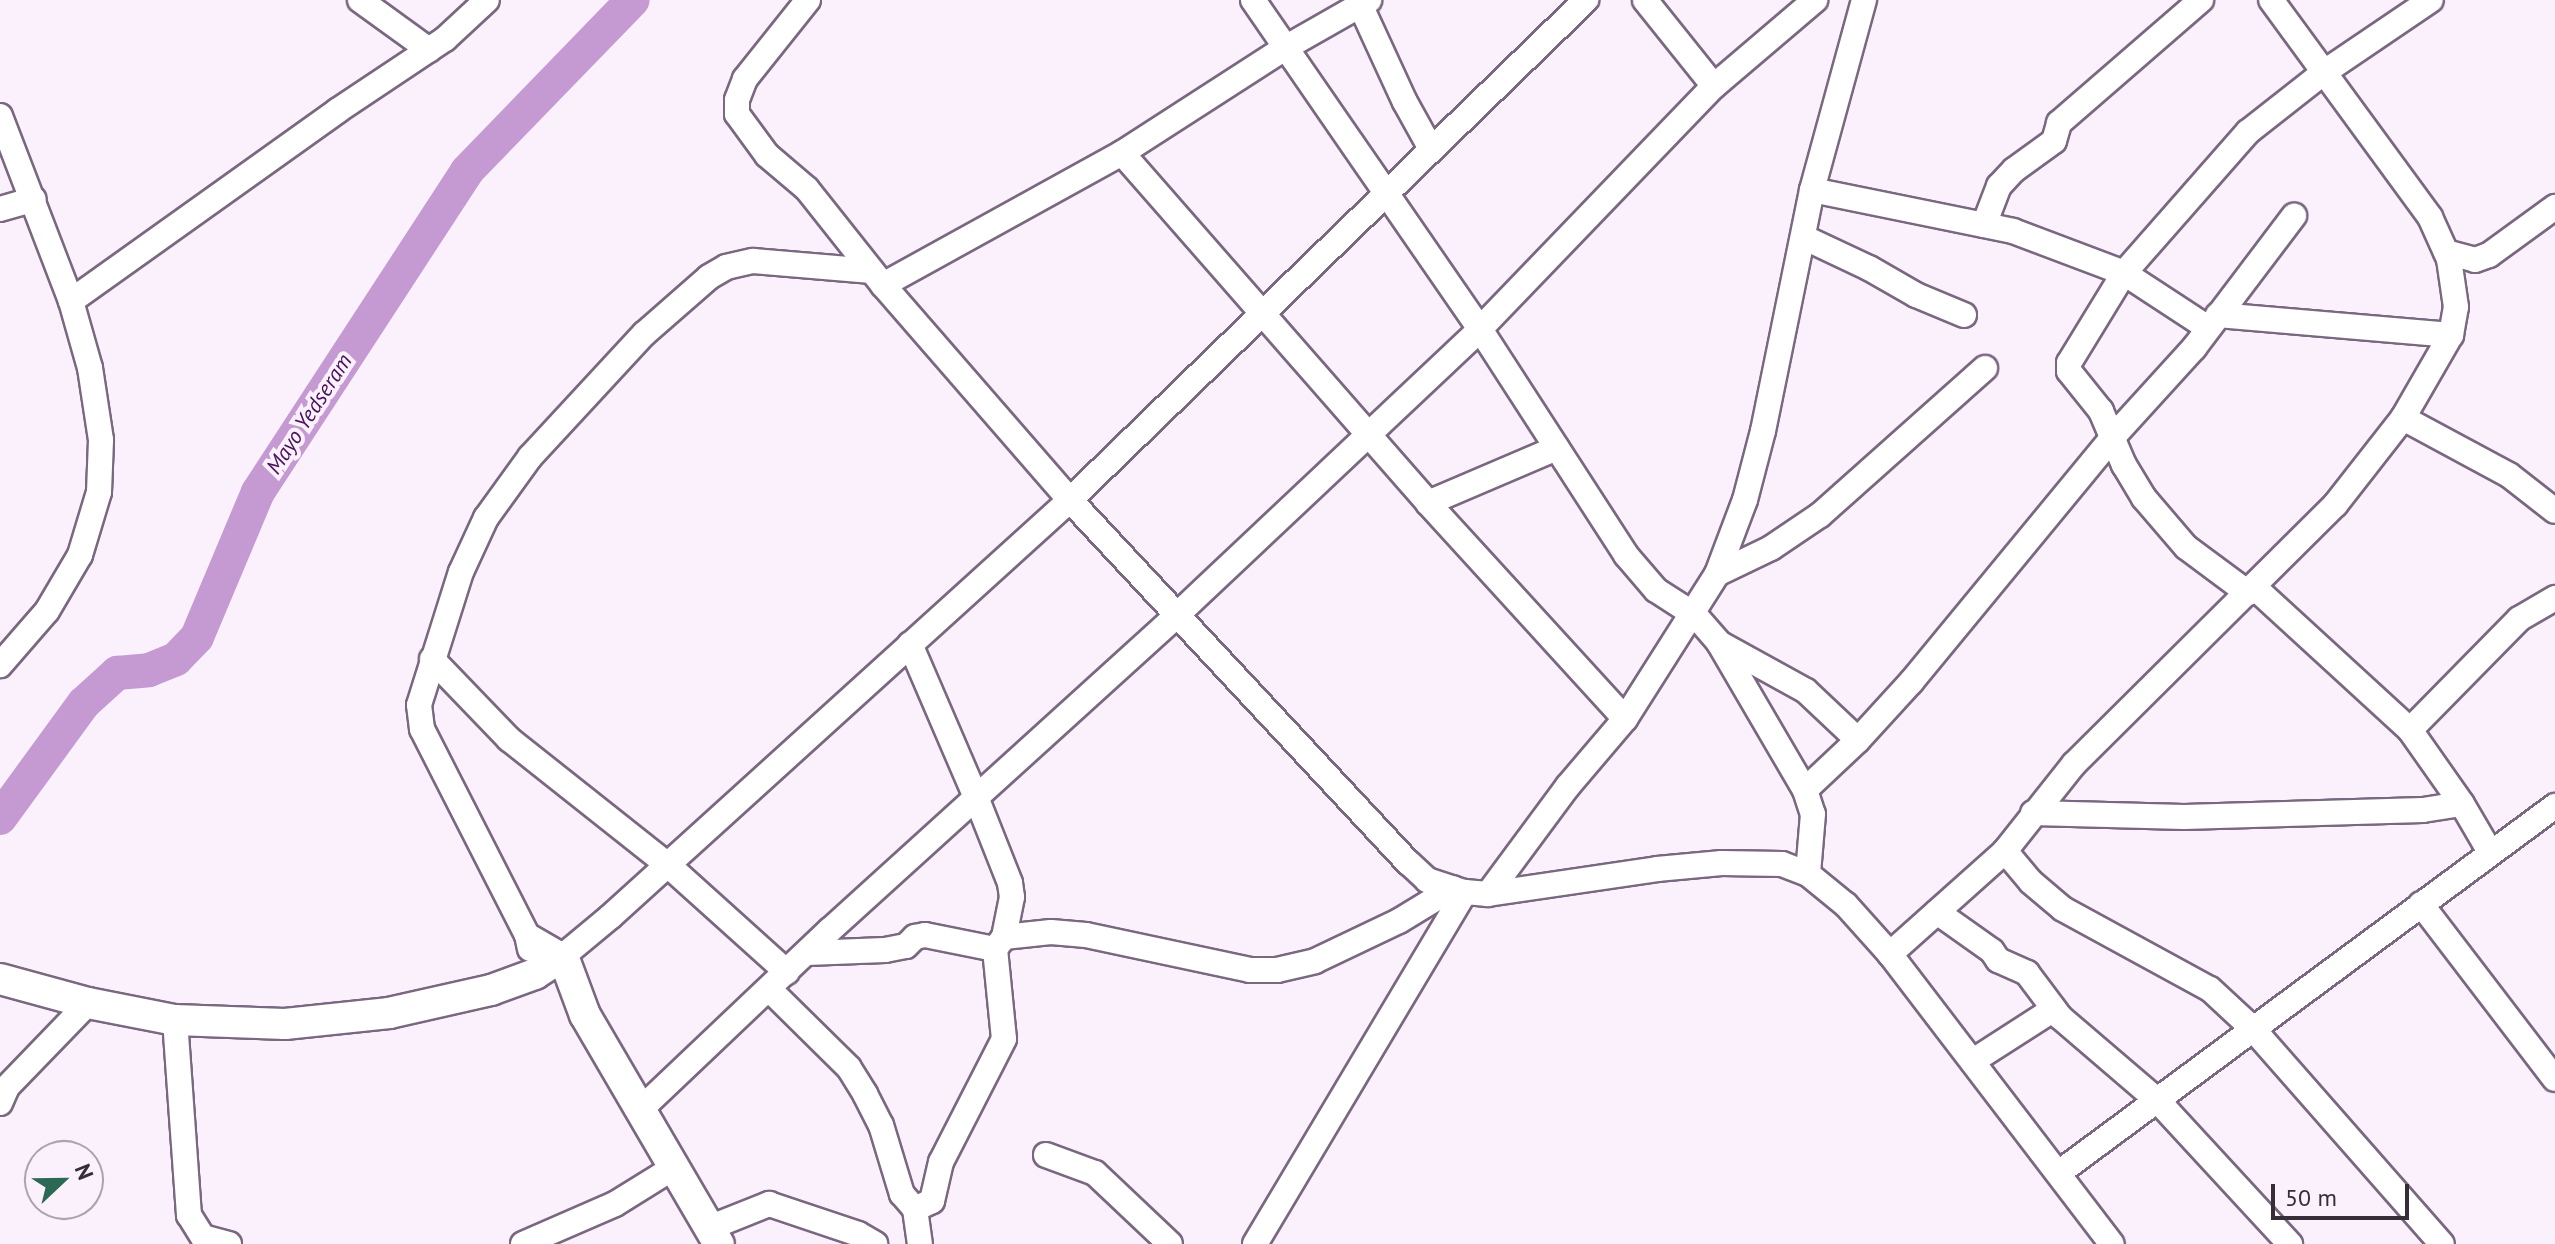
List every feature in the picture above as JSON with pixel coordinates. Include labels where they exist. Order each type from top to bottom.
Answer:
[{"type":"main road","points":[[13,983],[88,1003],[175,1020],[285,1024],[339,1021],[440,1003],[535,974],[563,956],[585,1015],[714,1236]]},
{"type":"main road","points":[[535,974],[585,1015]]},
{"type":"street","points":[[360,0],[429,50]]},
{"type":"street","points":[[71,301],[337,111],[429,50],[487,0]]},
{"type":"street","points":[[808,0],[745,79],[737,100],[737,114],[767,155],[807,189],[878,278],[1070,500],[1409,863],[1427,880],[1469,892]]},
{"type":"street","points":[[1253,0],[1480,329],[1626,555],[1656,590],[1695,615],[1719,643],[1805,790],[1813,814],[1808,874]]},
{"type":"street","points":[[527,935],[563,956],[668,865],[1070,500],[1586,0]]},
{"type":"street","points":[[1645,0],[1714,86]]},
{"type":"street","points":[[640,1110],[1178,614],[1480,329],[1714,86],[1815,0]]},
{"type":"street","points":[[1259,1243],[1469,892],[1568,786],[1625,719],[1695,615],[1717,574],[1745,500],[1763,431],[1812,190],[1864,0]]},
{"type":"street","points":[[1984,225],[1999,186],[2014,170],[2054,141],[2059,123],[2201,0]]},
{"type":"street","points":[[1890,954],[2005,851],[2074,764],[2335,505],[2403,418],[2451,335],[2456,307],[2446,252],[2430,217],[2271,0]]},
{"type":"street","points":[[2431,0],[2323,73],[2248,132],[2124,273],[2069,363],[2069,371],[2101,411],[2144,498],[2186,547],[2251,590],[2410,730],[2462,804],[2490,852]]},
{"type":"street","points":[[535,974],[527,935],[422,729],[419,705],[461,572],[486,518],[530,457],[644,334],[726,267],[753,261],[878,278],[1122,153],[1285,48],[1363,2],[1405,102],[1431,149]]},
{"type":"street","points":[[0,116],[71,301],[90,368],[99,426],[99,492],[73,566],[47,611],[0,665]]},
{"type":"street","points":[[1122,153],[1428,503],[1625,719]]},
{"type":"street","points":[[1812,190],[2013,231],[2124,273],[2213,321],[2451,335]]},
{"type":"street","points":[[0,209],[34,199]]},
{"type":"street","points":[[2446,252],[2475,260],[2489,255],[2555,207]]},
{"type":"street","points":[[1805,790],[1858,740],[1911,682],[2213,321],[2294,216]]},
{"type":"street","points":[[1803,237],[1964,315]]},
{"type":"street","points":[[1717,574],[1784,540],[1820,515],[1985,368]]},
{"type":"street","points":[[2403,418],[2509,475],[2555,511]]},
{"type":"street","points":[[1428,503],[1557,448]]},
{"type":"street","points":[[2410,730],[2519,619],[2555,598]]},
{"type":"street","points":[[1719,643],[1806,691],[1858,740]]},
{"type":"street","points":[[910,644],[976,797],[1010,883],[1012,897],[999,943],[1004,1039],[941,1162],[932,1201],[915,1209]]},
{"type":"street","points":[[432,659],[509,739],[668,865],[787,972]]},
{"type":"street","points":[[2033,813],[2184,817],[2423,810],[2462,804]]},
{"type":"street","points":[[2060,1172],[2555,806]]},
{"type":"street","points":[[2005,851],[2031,882],[2063,909],[2210,989],[2253,1029],[2442,1244]]},
{"type":"street","points":[[807,953],[885,950],[906,946],[915,937],[925,935],[999,943],[1051,932],[1086,935],[1250,970],[1277,970],[1315,961],[1469,892],[1722,863],[1782,864],[1808,874],[1846,905],[1890,954],[2060,1172],[2112,1244]]},
{"type":"street","points":[[2421,904],[2552,1070]]},
{"type":"street","points":[[1937,912],[1992,951],[1998,960],[2027,973],[2054,1009],[2158,1101],[2290,1244]]},
{"type":"street","points":[[769,989],[849,1068],[881,1125],[902,1194],[915,1209],[920,1244]]},
{"type":"street","points":[[0,1103],[7,1087],[88,1003]]},
{"type":"street","points":[[1973,1061],[2054,1009]]},
{"type":"street","points":[[175,1020],[189,1215],[203,1237],[229,1244]]},
{"type":"street","points":[[1046,1155],[1095,1173],[1170,1244]]},
{"type":"street","points":[[523,1244],[615,1204],[673,1168]]},
{"type":"street","points":[[714,1236],[769,1204],[858,1234],[875,1244]]},
{"type":"waterway","name":"Mayo Yedseram","points":[[0,818],[84,703],[117,673],[149,670],[176,659],[197,637],[258,492],[467,171],[633,0]]}]
